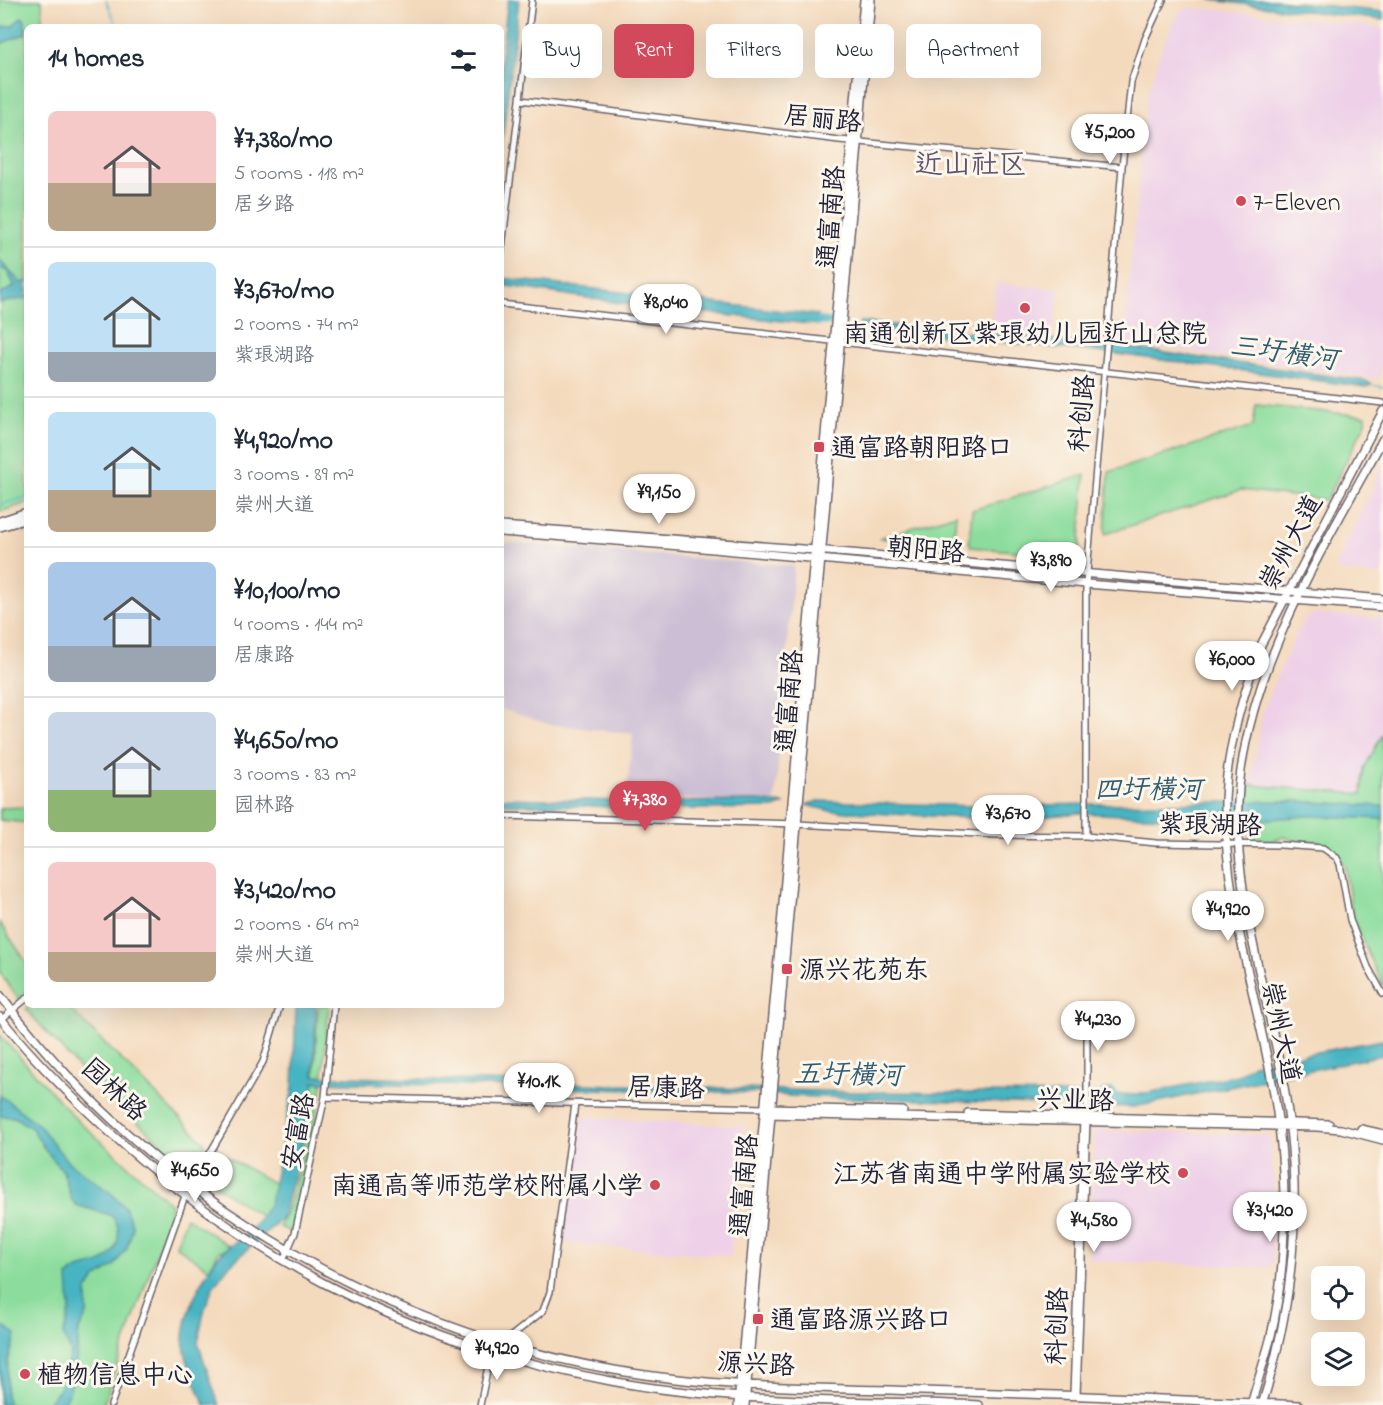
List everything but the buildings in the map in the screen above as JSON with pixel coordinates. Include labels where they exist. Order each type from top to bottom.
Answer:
[{"type":"main road","name":"通富南路","points":[[855,141],[864,0]]},
{"type":"main road","name":"通富南路","points":[[742,1401],[855,141],[871,0]]},
{"type":"main road","name":"崇州大道","points":[[1251,1404],[1270,1338],[1281,1262],[1284,1200],[1272,1082],[1237,926],[1227,846],[1226,799],[1236,727],[1246,686],[1261,645],[1383,411]]},
{"type":"main road","name":"崇州大道","points":[[1263,1404],[1286,1317],[1293,1268],[1295,1210],[1290,1124],[1283,1079],[1246,914],[1238,822],[1247,735],[1260,685],[1298,600],[1383,439]]},
{"type":"main road","points":[[0,521],[24,513]]},
{"type":"main road","points":[[0,527],[24,520]]},
{"type":"main road","name":"朝阳路","points":[[504,526],[818,550],[1383,599]]},
{"type":"main road","name":"朝阳路","points":[[504,532],[1086,584],[1383,607]]},
{"type":"main road","name":"园林路","points":[[0,995],[91,1098],[192,1186],[243,1222]]},
{"type":"main road","name":"园林路","points":[[1,1018],[36,1061],[147,1166],[240,1236]]},
{"type":"main road","name":"兴业路","points":[[768,1111],[1342,1125],[1383,1134]]},
{"type":"main road","name":"兴业路","points":[[1290,1124],[1341,1129],[1383,1140]]},
{"type":"main road","name":"源兴路","points":[[243,1222],[319,1269],[418,1315],[502,1343],[616,1370],[744,1385],[1075,1395],[1299,1405]]},
{"type":"main road","name":"源兴路","points":[[240,1236],[309,1277],[418,1327],[525,1363],[614,1382],[742,1401],[979,1405]]},
{"type":"street","points":[[504,233],[532,0]]},
{"type":"street","name":"科创路","points":[[1086,836],[1086,584],[1122,167],[1131,82],[1144,39],[1163,0]]},
{"type":"street","name":"居丽路","points":[[521,100],[855,141],[1122,167]]},
{"type":"street","points":[[504,304],[1383,403]]},
{"type":"street","name":"紫琅湖路","points":[[504,816],[793,824],[996,835],[1086,836],[1156,843],[1227,846],[1239,843],[1316,847],[1330,852],[1336,858],[1357,942],[1383,994]]},
{"type":"street","points":[[1,1018],[24,1001]]},
{"type":"street","points":[[111,1405],[185,1196],[263,1062],[279,1008]]},
{"type":"street","name":"安富路","points":[[283,1261],[289,1252],[326,1097],[334,1008]]},
{"type":"street","name":"科创路","points":[[1075,1395],[1086,1105],[1087,1011]]},
{"type":"street","name":"居康路","points":[[326,1097],[768,1111]]},
{"type":"street","points":[[480,1405],[491,1352],[543,1311],[550,1292],[574,1104]]},
{"type":"shaded area","points":[[1189,7],[1383,27],[1383,356],[1379,379],[1123,342],[1147,96],[1161,50],[1178,13]]},
{"type":"shaded area","name":"南通创新区紫琅幼儿园近山总院","points":[[995,283],[1059,289],[1053,333],[992,328]]},
{"type":"shaded area","points":[[1383,464],[1383,575],[1343,572],[1336,567]]},
{"type":"shaded area","points":[[504,542],[794,566],[775,801],[626,798],[633,734],[548,724],[504,710]]},
{"type":"shaded area","points":[[1315,614],[1383,618],[1383,733],[1364,769],[1362,794],[1250,785],[1262,715],[1272,687],[1303,620]]},
{"type":"shaded area","name":"南通高等师范学校附属小学","points":[[583,1117],[743,1126],[731,1256],[564,1243]]},
{"type":"shaded area","name":"江苏省南通中学附属实验学校","points":[[1095,1130],[1265,1135],[1270,1142],[1275,1204],[1273,1263],[1267,1267],[1097,1261],[1089,1258]]},
{"type":"green space","points":[[0,0],[42,0],[42,24],[24,24],[24,504],[0,512]]},
{"type":"green space","points":[[1256,405],[1366,416],[1366,422],[1326,500],[1241,490],[1105,534],[1109,472],[1253,426]]},
{"type":"green space","points":[[1085,475],[1079,553],[1076,557],[971,547],[969,542],[972,510]]},
{"type":"green space","points":[[956,514],[954,538],[949,545],[879,538]]},
{"type":"green space","points":[[1383,733],[1383,987],[1353,919],[1345,867],[1339,855],[1328,846],[1314,841],[1296,841],[1284,837],[1272,841],[1250,839],[1248,822],[1250,785],[1362,794],[1364,769]]},
{"type":"green space","points":[[24,807],[24,823],[0,820],[0,808]]},
{"type":"green space","points":[[0,923],[24,959],[24,995],[19,1000],[0,973]]},
{"type":"green space","points":[[69,1008],[205,1143],[196,1173],[92,1083],[26,1009]]},
{"type":"green space","points":[[319,1008],[329,1008],[321,1094],[291,1232],[279,1227],[292,1195],[307,1128],[314,1086]]},
{"type":"green space","points":[[0,1035],[74,1117],[171,1204],[169,1218],[103,1405],[0,1405]]},
{"type":"green space","points":[[218,1152],[279,1186],[273,1205],[262,1217],[203,1177]]},
{"type":"green space","points":[[186,1217],[229,1246],[219,1251],[209,1269],[176,1246]]},
{"type":"water","points":[[508,0],[519,0],[504,125],[504,31]]},
{"type":"water","points":[[1210,0],[1276,0],[1383,12],[1383,20]]},
{"type":"water","points":[[22,17],[25,20],[24,34],[0,44],[0,27],[12,26]]},
{"type":"water","points":[[0,261],[21,283],[24,282],[24,299],[0,303],[0,294],[15,286],[6,270],[0,269]]},
{"type":"water","points":[[504,278],[817,315],[818,325],[634,305],[504,285]]},
{"type":"water","points":[[860,322],[1116,346],[1366,381],[1372,385],[1366,387],[1116,354],[859,327]]},
{"type":"water","points":[[504,798],[664,802],[757,801],[785,804],[774,808],[696,809],[504,804]]},
{"type":"water","points":[[818,801],[975,806],[1293,801],[1383,806],[1383,819],[1308,816],[1259,820],[1208,819],[1079,813],[1012,820],[830,811],[806,805]]},
{"type":"water","points":[[296,1008],[316,1008],[314,1076],[851,1092],[1099,1094],[1103,1090],[1113,1089],[1117,1094],[1136,1095],[1238,1075],[1253,1064],[1383,1040],[1383,1055],[1134,1107],[791,1096],[759,1093],[314,1082],[310,1112],[282,1218],[227,1268],[213,1287],[204,1311],[198,1343],[219,1405],[205,1405],[189,1368],[185,1352],[184,1333],[187,1319],[198,1290],[213,1264],[221,1253],[252,1227],[270,1203],[293,1087]]},
{"type":"water","points":[[0,1095],[39,1125],[67,1161],[112,1194],[125,1207],[133,1227],[127,1248],[114,1266],[95,1279],[87,1290],[87,1314],[79,1330],[75,1373],[68,1396],[61,1405],[45,1405],[58,1392],[71,1352],[63,1335],[70,1311],[68,1277],[76,1270],[100,1263],[110,1256],[118,1238],[117,1225],[110,1215],[76,1205],[71,1199],[63,1171],[44,1148],[32,1128],[14,1117],[0,1116]]},
{"type":"water","points":[[0,1324],[16,1335],[8,1362],[6,1396],[9,1405],[0,1404]]},
{"type":"waterway","points":[[106,0],[116,24]]},
{"type":"waterway","name":"三圩横河","points":[[808,320],[829,322]]},
{"type":"waterway","name":"三圩横河","points":[[1371,385],[1383,387]]},
{"type":"waterway","points":[[0,505],[24,498]]},
{"type":"place","name":"7-Eleven","points":[[1241,201]]},
{"type":"place","name":"南通创新区紫琅幼儿园近山总院","points":[[1025,308]]},
{"type":"place","name":"通富路朝阳路口","points":[[819,447]]},
{"type":"place","name":"源兴花苑东","points":[[787,969]]},
{"type":"place","name":"江苏省南通中学附属实验学校","points":[[1183,1173]]},
{"type":"place","name":"南通高等师范学校附属小学","points":[[655,1185]]},
{"type":"place","name":"通富路源兴路口","points":[[758,1319]]},
{"type":"place","name":"植物信息中心","points":[[25,1374]]},
{"type":"district","name":"近山社区","points":[[971,163]]},
{"type":"water label","name":"四圩横河","points":[[1148,789]]},
{"type":"water label","name":"五圩横河","points":[[848,1074]]}]
